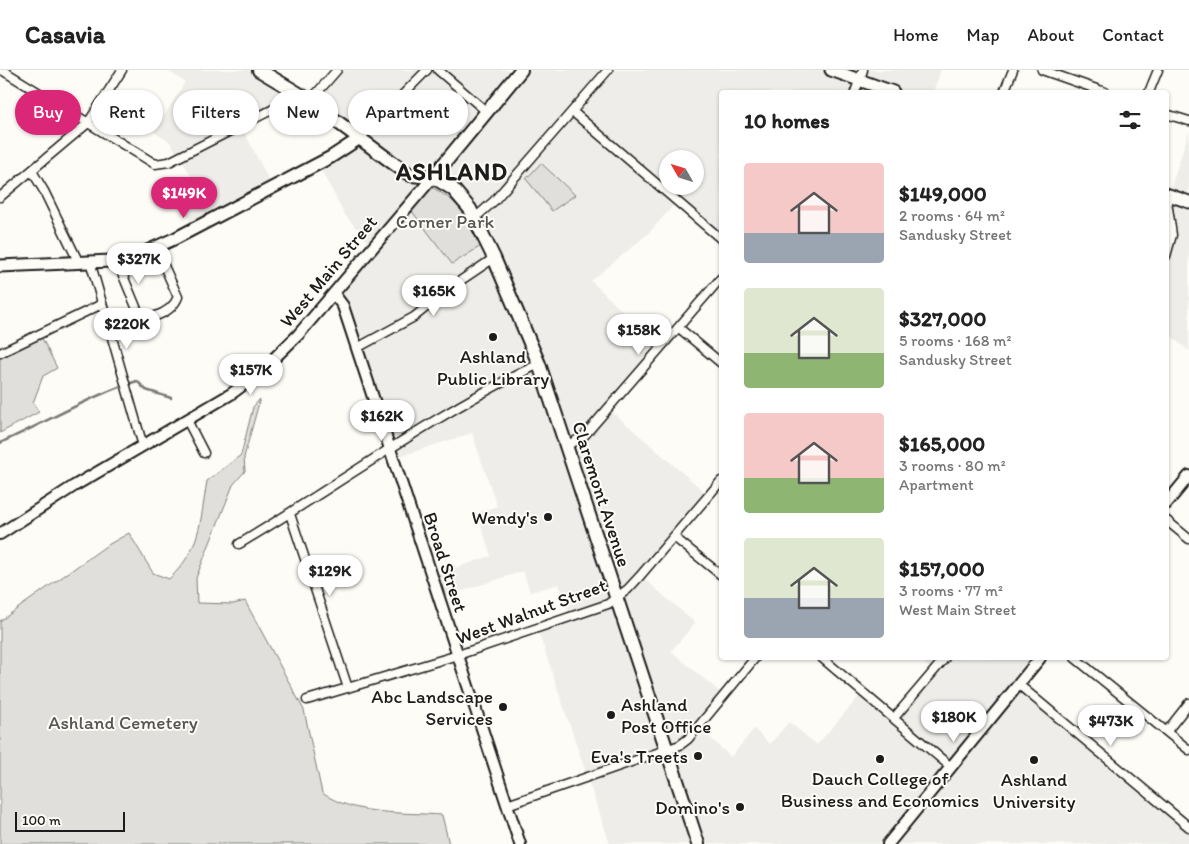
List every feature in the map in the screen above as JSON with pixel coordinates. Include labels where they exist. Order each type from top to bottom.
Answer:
[{"type":"main road","points":[[259,70],[291,90]]},
{"type":"main road","name":"West Main Street","points":[[433,177],[521,70]]},
{"type":"main road","points":[[831,70],[862,75],[889,90]]},
{"type":"main road","points":[[338,122],[411,175],[433,177]]},
{"type":"main road","points":[[0,266],[78,261],[117,261],[134,257],[156,248],[338,154],[360,138]]},
{"type":"main road","name":"Claremont Avenue","points":[[433,177],[445,183],[459,196],[475,218],[494,258],[538,364],[698,844]]},
{"type":"main road","points":[[1169,195],[1189,202]]},
{"type":"street","points":[[2,70],[155,164],[164,164],[269,116]]},
{"type":"street","points":[[0,197],[88,123],[122,70]]},
{"type":"street","points":[[315,90],[337,70]]},
{"type":"street","points":[[360,138],[427,70]]},
{"type":"street","points":[[438,70],[486,112]]},
{"type":"street","points":[[475,218],[494,201],[608,70]]},
{"type":"street","points":[[1005,90],[1013,70]]},
{"type":"street","points":[[1042,70],[1098,90]]},
{"type":"street","points":[[1150,90],[1158,70]]},
{"type":"street","points":[[856,90],[862,75]]},
{"type":"street","points":[[573,112],[719,237]]},
{"type":"street","points":[[1169,115],[1189,121]]},
{"type":"street","points":[[32,172],[44,191],[78,261]]},
{"type":"street","name":"West Main Street","points":[[0,534],[65,491],[186,420],[258,374],[292,341],[334,294],[433,177]]},
{"type":"street","points":[[1169,214],[1172,235],[1169,246]]},
{"type":"street","points":[[107,323],[141,319],[164,313],[174,306],[178,297],[156,248]]},
{"type":"street","points":[[357,348],[414,317],[454,284],[494,258]]},
{"type":"street","points":[[90,261],[143,446]]},
{"type":"street","points":[[117,261],[141,319]]},
{"type":"street","points":[[566,446],[584,436],[719,280]]},
{"type":"street","name":"Broad Street","points":[[334,294],[343,306],[520,844]]},
{"type":"street","points":[[0,353],[102,304]]},
{"type":"street","points":[[679,328],[719,361]]},
{"type":"street","points":[[239,544],[290,514],[468,399],[538,364]]},
{"type":"street","points":[[186,420],[204,453]]},
{"type":"street","points":[[1169,500],[1189,476]]},
{"type":"street","name":"West Walnut Street","points":[[307,700],[458,655],[608,604],[634,583],[719,484]]},
{"type":"street","points":[[290,514],[348,688]]},
{"type":"street","points":[[1169,522],[1189,538]]},
{"type":"street","points":[[674,537],[719,573]]},
{"type":"street","points":[[507,806],[680,745],[688,739],[753,660]]},
{"type":"street","points":[[824,660],[951,767]]},
{"type":"street","points":[[894,718],[943,660]]},
{"type":"street","points":[[888,844],[1038,660]]},
{"type":"street","points":[[1078,660],[1189,750]]},
{"type":"street","points":[[1018,684],[1189,827]]},
{"type":"street","points":[[1167,731],[1189,703]]},
{"type":"shaded area","points":[[166,70],[273,70],[268,77],[292,90],[269,90],[269,113],[259,118],[259,90],[180,90],[185,82]]},
{"type":"shaded area","points":[[334,70],[941,70],[934,90],[719,90],[719,236],[677,201],[649,233],[591,281],[663,350],[610,410],[708,495],[640,575],[695,623],[671,651],[722,694],[697,726],[731,757],[754,729],[770,744],[789,722],[817,745],[862,693],[892,718],[932,670],[920,660],[1045,660],[1020,691],[1189,829],[1189,844],[610,844],[536,625],[569,614],[559,584],[530,592],[523,571],[444,597],[437,574],[491,556],[477,513],[497,506],[472,433],[394,458],[335,288],[371,245],[345,215],[319,166],[366,141],[358,135],[468,135],[468,90],[348,90],[348,127],[338,119],[338,90],[317,90]]},
{"type":"shaded area","points":[[173,101],[173,135],[246,135],[274,190],[195,230],[175,193],[195,182],[170,142],[159,135],[163,135],[163,117]]},
{"type":"shaded area","points":[[1189,131],[1189,351],[1169,334],[1169,187],[1171,187]]},
{"type":"green space","points":[[541,163],[575,195],[552,211],[526,179]]},
{"type":"green space","name":"Corner Park","points":[[426,184],[447,197],[460,209],[481,246],[452,264],[408,206]]},
{"type":"green space","points":[[40,334],[57,368],[43,376],[33,403],[39,412],[0,433],[0,356]]},
{"type":"green space","name":"Ashland Cemetery","points":[[260,399],[244,457],[245,471],[233,485],[196,578],[197,603],[233,604],[245,601],[304,710],[322,793],[349,806],[380,812],[442,815],[449,844],[0,844],[0,621],[106,546],[129,533],[153,573],[169,579],[180,568],[193,546],[200,522],[207,481],[241,455],[253,407]]},
{"type":"waterway","points":[[131,383],[137,381],[146,390],[171,398]]},
{"type":"waterway","points":[[0,443],[119,387]]},
{"type":"place","name":"Ashland Public Library","points":[[493,337]]},
{"type":"place","name":"Wendy's","points":[[548,517]]},
{"type":"place","name":"Abc Landscape Services","points":[[503,707]]},
{"type":"place","name":"Ashland Post Office","points":[[611,715]]},
{"type":"place","name":"Eva's Treets","points":[[698,756]]},
{"type":"place","name":"Dauch College of Business and Economics","points":[[880,759]]},
{"type":"place","name":"Ashland University","points":[[1034,760]]},
{"type":"place","name":"Domino's","points":[[740,807]]},
{"type":"district","name":"ASHLAND","points":[[452,172]]}]
